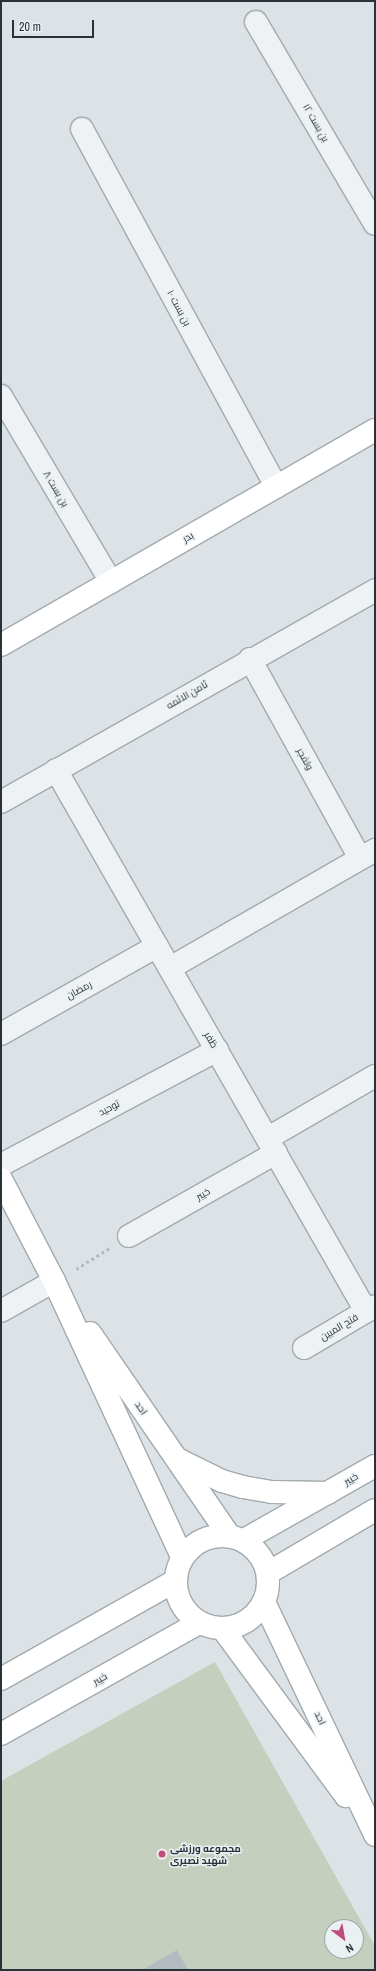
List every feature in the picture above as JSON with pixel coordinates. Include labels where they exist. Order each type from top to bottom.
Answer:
[{"type":"street","name":"بن بست ۱۲","points":[[256,22],[375,224]]},
{"type":"street","name":"بن بست ۱۰","points":[[82,129],[276,487]]},
{"type":"street","name":"بن بست ۸","points":[[1,396],[111,582]]},
{"type":"street","name":"بدر","points":[[1,645],[375,430]]},
{"type":"street","name":"ثامن الائمه","points":[[1,802],[250,659],[375,590]]},
{"type":"street","name":"ولفجر","points":[[250,659],[367,854]]},
{"type":"street","name":"ظفر","points":[[56,770],[272,1146],[371,1308]]},
{"type":"street","points":[[170,968],[367,854]]},
{"type":"street","name":"رمضان","points":[[1,1034],[158,946]]},
{"type":"street","name":"توحید","points":[[1,1165],[217,1050]]},
{"type":"street","name":"خیبر","points":[[129,1236],[272,1146],[375,1076]]},
{"type":"street","name":"احد","points":[[1,1179],[54,1281],[182,1557]]},
{"type":"street","points":[[1,1311],[54,1281]]},
{"type":"street","name":"احد","points":[[54,1281],[176,1459],[236,1538]]},
{"type":"street","name":"فتح المبین","points":[[304,1348],[371,1308]]},
{"type":"street","points":[[176,1459],[222,1481],[243,1487],[272,1492],[328,1493]]},
{"type":"street","name":"خیبر","points":[[236,1538],[328,1493],[375,1466]]},
{"type":"street","points":[[268,1573],[375,1510]]},
{"type":"street","points":[[211,1536],[236,1538],[260,1554],[268,1573],[268,1588],[264,1602],[247,1621],[235,1627],[222,1628],[199,1623],[181,1605],[175,1581],[182,1557],[195,1543],[211,1536]]},
{"type":"street","points":[[1,1679],[175,1581]]},
{"type":"street","name":"احد","points":[[264,1602],[375,1835]]},
{"type":"street","name":"خیبر","points":[[1,1734],[199,1623]]},
{"type":"street","name":"احد","points":[[222,1628],[375,1835]]},
{"type":"path","points":[[54,1281],[129,1236]]},
{"type":"green space","name":"مجموعه ورزشی شهید نصیری","points":[[215,1662],[360,1919],[324,1919],[324,1959],[364,1959],[364,1926],[375,1946],[375,1970],[1,1970],[1,1781]]},
{"type":"building","points":[[177,1950],[188,1970],[142,1970]]},
{"type":"place","name":"مجموعه ورزشی شهید نصیری","points":[[162,1854]]}]
